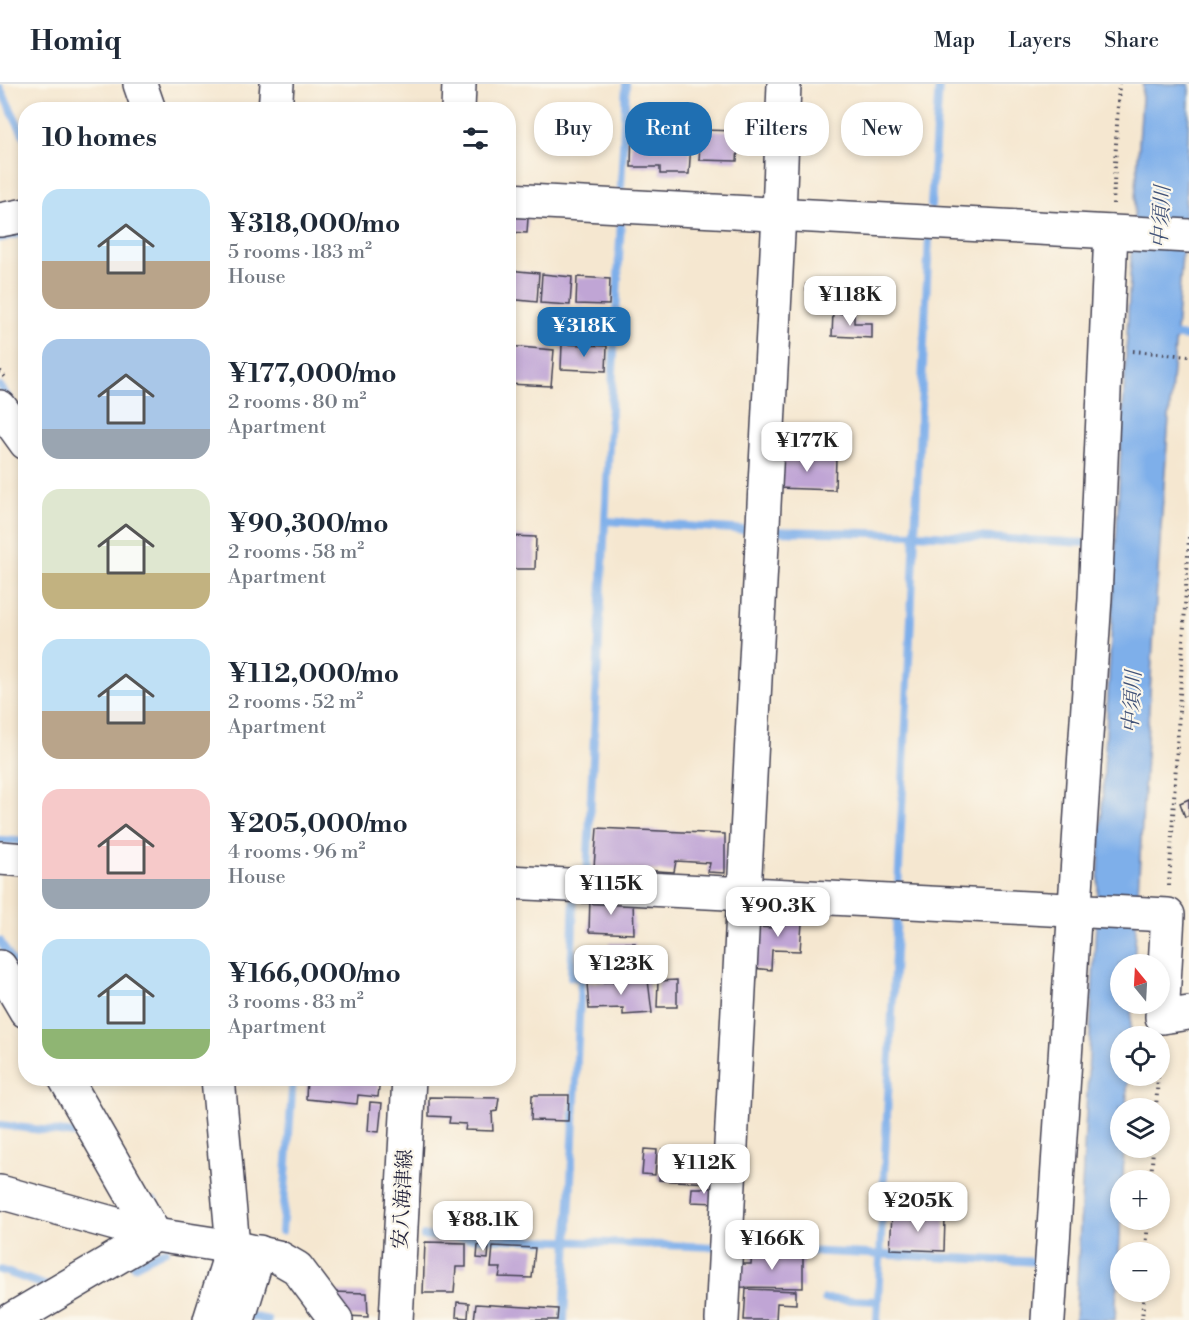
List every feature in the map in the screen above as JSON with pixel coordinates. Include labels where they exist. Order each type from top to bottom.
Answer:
[{"type":"street","points":[[140,84],[146,102]]},
{"type":"street","points":[[276,102],[277,84]]},
{"type":"street","points":[[458,102],[459,84]]},
{"type":"street","points":[[722,1320],[784,84]]},
{"type":"street","points":[[516,200],[1189,236]]},
{"type":"street","points":[[0,220],[18,217]]},
{"type":"street","points":[[1048,1320],[1082,911],[1095,598],[1115,232]]},
{"type":"street","points":[[0,407],[18,432]]},
{"type":"street","points":[[0,858],[18,859]]},
{"type":"street","points":[[516,882],[1159,915],[1162,1017],[1189,1013]]},
{"type":"street","points":[[0,967],[18,997]]},
{"type":"street","points":[[70,1086],[155,1235]]},
{"type":"street","points":[[219,1086],[246,1249],[238,1320]]},
{"type":"street","name":"安八海津線","points":[[396,1320],[409,1086]]},
{"type":"street","points":[[0,1192],[155,1235],[246,1249],[278,1257],[297,1268],[336,1320]]},
{"type":"street","points":[[11,1320],[155,1235]]},
{"type":"street","points":[[210,1320],[246,1249]]},
{"type":"path","points":[[1115,232],[1119,84]]},
{"type":"path","points":[[1130,350],[1189,356]]},
{"type":"path","points":[[1159,915],[1189,537]]},
{"type":"path","points":[[1142,1320],[1143,1302]]},
{"type":"water","name":"中須川","points":[[1143,84],[1189,84],[1187,181],[1156,595],[1135,954],[1110,954],[1110,1014],[1131,1014],[1131,1026],[1110,1026],[1110,1086],[1127,1086],[1127,1098],[1110,1098],[1110,1158],[1124,1158],[1123,1170],[1110,1170],[1110,1230],[1120,1230],[1120,1242],[1110,1242],[1110,1302],[1116,1302],[1115,1320],[1075,1320],[1131,259]]},
{"type":"building","points":[[712,130],[724,131],[724,156],[737,156],[737,161],[699,160],[699,156],[712,156]]},
{"type":"building","points":[[631,156],[690,156],[689,174],[660,174],[660,167],[631,167]]},
{"type":"building","points":[[516,217],[528,218],[527,233],[516,232]]},
{"type":"building","points":[[516,271],[539,273],[537,302],[516,300]]},
{"type":"building","points":[[542,274],[572,277],[570,305],[540,303]]},
{"type":"building","points":[[577,277],[610,279],[609,305],[576,304]]},
{"type":"building","points":[[806,284],[834,285],[834,297],[828,297],[829,291],[806,290]]},
{"type":"building","points":[[833,313],[854,314],[854,323],[872,323],[872,338],[832,336]]},
{"type":"building","points":[[562,344],[607,346],[606,371],[561,369]]},
{"type":"building","points":[[516,347],[554,350],[551,386],[516,384]]},
{"type":"building","points":[[779,456],[836,458],[835,490],[777,488]]},
{"type":"building","points":[[516,536],[536,537],[535,569],[516,569]]},
{"type":"building","points":[[1189,799],[1189,815],[1185,817],[1180,803]]},
{"type":"building","points":[[597,828],[725,834],[725,873],[708,872],[710,863],[676,861],[674,872],[594,867]]},
{"type":"building","points":[[590,897],[633,900],[634,934],[589,932]]},
{"type":"building","points":[[778,908],[803,909],[800,951],[772,950],[771,970],[752,968],[755,927],[777,928]]},
{"type":"building","points":[[609,943],[635,943],[636,973],[611,973],[611,969],[603,969],[603,956],[609,956]]},
{"type":"building","points":[[648,980],[652,1013],[623,1015],[623,1008],[589,1009],[587,983]]},
{"type":"building","points":[[677,980],[677,1007],[657,1007],[658,981]]},
{"type":"building","points":[[307,1086],[379,1086],[378,1097],[358,1095],[357,1104],[306,1099]]},
{"type":"building","points":[[532,1095],[569,1095],[568,1121],[531,1120]]},
{"type":"building","points":[[429,1097],[499,1098],[497,1111],[492,1112],[493,1131],[465,1130],[466,1124],[449,1123],[450,1117],[429,1116]]},
{"type":"building","points":[[370,1102],[382,1103],[379,1132],[368,1131]]},
{"type":"building","points":[[644,1149],[657,1150],[655,1175],[642,1174]]},
{"type":"building","points":[[662,1149],[711,1152],[709,1183],[659,1180]]},
{"type":"building","points":[[692,1188],[717,1188],[717,1203],[691,1202]]},
{"type":"building","points":[[892,1215],[945,1218],[944,1251],[890,1249]]},
{"type":"building","points":[[425,1242],[466,1243],[466,1267],[456,1267],[454,1293],[423,1293]]},
{"type":"building","points":[[478,1245],[489,1246],[488,1259],[477,1258]]},
{"type":"building","points":[[493,1246],[535,1248],[532,1278],[499,1277],[501,1268],[491,1268]]},
{"type":"building","points":[[752,1252],[803,1254],[803,1288],[737,1287],[740,1264],[751,1264]]},
{"type":"building","points":[[746,1289],[796,1291],[796,1304],[777,1303],[776,1320],[744,1320]]},
{"type":"building","points":[[331,1292],[367,1293],[368,1317],[347,1316]]},
{"type":"building","points":[[457,1302],[469,1303],[468,1318],[456,1317]]},
{"type":"building","points":[[476,1304],[558,1309],[557,1320],[474,1320]]},
{"type":"waterway","points":[[621,187],[626,84]]},
{"type":"waterway","points":[[931,205],[939,84]]},
{"type":"waterway","points":[[0,88],[18,124]]},
{"type":"waterway","points":[[621,221],[605,521],[749,530]]},
{"type":"waterway","points":[[0,238],[18,234]]},
{"type":"waterway","points":[[929,237],[915,534],[1087,543]]},
{"type":"waterway","points":[[1167,335],[1189,337]]},
{"type":"waterway","points":[[0,386],[10,400]]},
{"type":"waterway","points":[[587,875],[605,521]]},
{"type":"waterway","points":[[772,531],[915,534],[898,889]]},
{"type":"waterway","points":[[0,840],[18,841]]},
{"type":"waterway","points":[[564,1320],[581,978],[571,977],[574,894]]},
{"type":"waterway","points":[[877,1320],[897,912]]},
{"type":"waterway","points":[[0,941],[12,961]]},
{"type":"waterway","points":[[282,1231],[292,1086]]},
{"type":"waterway","points":[[0,1125],[84,1135]]},
{"type":"waterway","points":[[154,1201],[166,1221],[173,1222]]},
{"type":"waterway","points":[[424,1236],[715,1247]]},
{"type":"waterway","points":[[738,1248],[1041,1262]]},
{"type":"waterway","points":[[134,1266],[166,1250]]},
{"type":"waterway","points":[[0,1270],[47,1286]]},
{"type":"waterway","points":[[825,1299],[878,1301]]},
{"type":"waterway","points":[[251,1316],[268,1320]]}]
